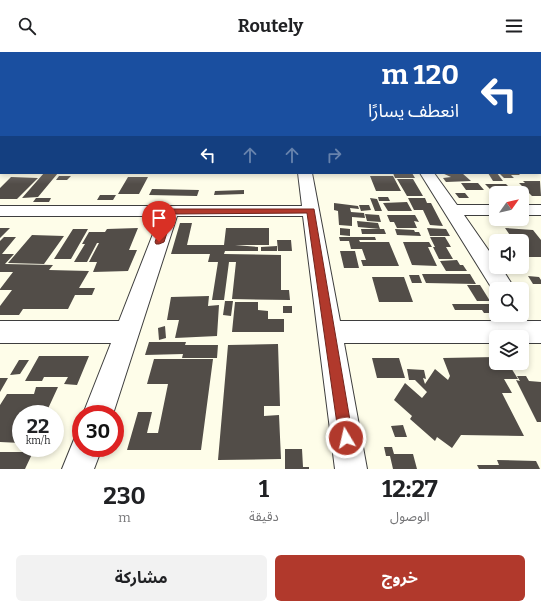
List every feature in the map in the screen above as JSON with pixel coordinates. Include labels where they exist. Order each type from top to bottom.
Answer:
[{"type":"street","points":[[305,174],[351,469]]},
{"type":"street","points":[[428,174],[499,282]]},
{"type":"street","points":[[451,210],[489,210]]},
{"type":"street","points":[[529,210],[541,210]]},
{"type":"street","points":[[0,211],[311,211]]},
{"type":"street","points":[[101,405],[170,211]]},
{"type":"street","points":[[330,332],[531,326]]},
{"type":"street","points":[[0,332],[128,332]]},
{"type":"street","points":[[78,469],[83,457]]},
{"type":"building","points":[[43,174],[57,174],[38,197],[22,198]]},
{"type":"building","points":[[393,174],[413,174],[415,178],[395,178]]},
{"type":"building","points":[[444,174],[463,174],[471,181],[446,182],[443,178],[451,177]]},
{"type":"building","points":[[489,174],[498,174],[503,181],[493,181]]},
{"type":"building","points":[[500,174],[520,175],[511,175],[514,178],[504,178]]},
{"type":"building","points":[[59,176],[71,176],[67,180],[56,180]]},
{"type":"building","points":[[370,176],[393,176],[401,191],[376,191]]},
{"type":"building","points":[[11,177],[38,178],[17,199],[0,199],[0,188]]},
{"type":"building","points":[[128,177],[148,177],[139,194],[118,194]]},
{"type":"building","points":[[397,179],[413,179],[423,196],[407,196]]},
{"type":"building","points":[[523,181],[540,181],[541,196],[532,196],[529,193],[529,186],[522,186],[519,183],[525,183]]},
{"type":"building","points":[[461,183],[478,183],[484,190],[466,190]]},
{"type":"building","points":[[485,184],[506,184],[508,186],[489,186],[489,188]]},
{"type":"building","points":[[152,189],[199,190],[197,196],[149,195]]},
{"type":"building","points":[[244,190],[244,194],[214,195],[215,191]]},
{"type":"building","points":[[455,193],[465,193],[469,198],[459,198]]},
{"type":"building","points":[[100,195],[116,195],[113,200],[97,200]]},
{"type":"building","points":[[378,197],[388,197],[390,201],[379,201]]},
{"type":"building","points":[[36,198],[51,198],[49,202],[33,202]]},
{"type":"building","points":[[370,198],[377,199],[382,211],[375,211]]},
{"type":"building","points":[[408,198],[425,198],[427,203],[431,203],[443,226],[430,225],[423,210],[414,210]]},
{"type":"building","points":[[407,202],[412,211],[388,211],[383,203]]},
{"type":"building","points":[[334,203],[358,206],[359,209],[350,208],[351,212],[364,213],[365,218],[352,217],[352,226],[339,225],[338,211],[334,210]]},
{"type":"building","points":[[359,205],[369,205],[371,210],[361,211]]},
{"type":"building","points":[[365,214],[379,215],[381,222],[367,221]]},
{"type":"building","points":[[387,215],[415,215],[419,222],[414,221],[417,228],[397,228],[394,222],[390,222]]},
{"type":"building","points":[[357,221],[378,223],[380,229],[358,227]]},
{"type":"building","points":[[180,223],[192,223],[187,245],[224,245],[226,228],[269,228],[269,245],[235,245],[258,247],[258,251],[225,251],[224,254],[281,255],[281,290],[289,290],[290,300],[232,299],[236,262],[229,262],[224,300],[212,300],[218,262],[208,262],[210,254],[171,254]]},
{"type":"building","points":[[0,228],[10,228],[0,238]]},
{"type":"building","points":[[138,228],[129,250],[137,250],[128,271],[93,272],[97,262],[89,262],[99,243],[97,243],[87,262],[74,262],[85,244],[82,244],[89,232],[105,232],[107,229]]},
{"type":"building","points":[[340,228],[350,229],[350,236],[340,235]]},
{"type":"building","points":[[427,228],[446,229],[450,236],[430,236]]},
{"type":"building","points":[[505,228],[533,230],[541,240],[541,257],[529,257],[529,234],[509,234]]},
{"type":"building","points":[[73,229],[88,229],[71,259],[54,259]]},
{"type":"building","points":[[361,229],[384,229],[386,234],[362,234]]},
{"type":"building","points":[[395,229],[414,230],[415,232],[419,232],[421,236],[397,235]]},
{"type":"building","points":[[32,235],[64,236],[44,264],[8,263]]},
{"type":"building","points":[[4,237],[16,237],[2,254],[14,254],[5,264],[53,265],[49,270],[89,271],[79,288],[95,288],[92,295],[75,295],[68,309],[23,309],[19,315],[0,315],[0,306],[12,290],[0,289],[13,272],[0,272],[0,241]]},
{"type":"building","points":[[339,237],[375,237],[376,240],[359,240],[360,242],[389,242],[399,266],[363,266],[361,260],[366,260],[362,249],[351,249],[349,241],[340,241]]},
{"type":"building","points":[[430,237],[445,237],[451,247],[446,247],[453,259],[439,259]]},
{"type":"building","points":[[277,240],[291,240],[292,251],[278,251]]},
{"type":"building","points":[[403,242],[429,242],[432,247],[428,247],[437,266],[412,265]]},
{"type":"building","points":[[277,246],[277,251],[261,251],[261,247]]},
{"type":"building","points":[[340,251],[355,251],[359,268],[344,268]]},
{"type":"building","points":[[457,260],[467,271],[446,271],[440,261]]},
{"type":"building","points":[[422,274],[470,274],[476,284],[426,283]]},
{"type":"building","points":[[409,275],[419,275],[422,283],[412,283]]},
{"type":"building","points":[[528,276],[539,277],[541,284],[533,284]]},
{"type":"building","points":[[372,277],[404,277],[413,302],[379,302]]},
{"type":"building","points":[[467,285],[480,285],[489,299],[489,301],[477,301]]},
{"type":"building","points":[[209,296],[208,306],[219,305],[217,336],[175,338],[179,320],[167,320],[171,297]]},
{"type":"building","points":[[225,301],[233,301],[231,316],[223,315]]},
{"type":"building","points":[[235,302],[258,302],[258,310],[268,311],[268,319],[284,319],[284,332],[232,332]]},
{"type":"building","points":[[452,304],[489,304],[489,313],[484,313],[482,310],[455,310]]},
{"type":"building","points":[[283,306],[292,306],[292,313],[283,313]]},
{"type":"building","points":[[165,326],[166,338],[159,340],[158,328]]},
{"type":"building","points":[[149,342],[186,342],[185,345],[218,345],[217,358],[182,358],[183,354],[145,355]]},
{"type":"building","points":[[278,344],[280,406],[264,406],[264,416],[279,415],[281,459],[218,460],[228,345]]},
{"type":"building","points":[[39,356],[89,356],[77,385],[64,384],[68,377],[44,377],[42,381],[25,381]]},
{"type":"building","points":[[489,357],[489,370],[512,370],[518,379],[504,379],[512,393],[502,393],[524,436],[461,435],[452,448],[437,437],[435,441],[410,419],[412,416],[394,400],[405,383],[422,398],[427,392],[415,380],[409,380],[407,369],[424,370],[426,379],[423,378],[425,384],[435,369],[448,380],[450,376],[443,358]]},
{"type":"building","points":[[372,358],[399,358],[405,378],[377,378]]},
{"type":"building","points":[[154,359],[213,359],[201,450],[127,450],[138,412],[152,412],[147,433],[158,433],[168,384],[147,384]]},
{"type":"building","points":[[19,360],[29,360],[20,374],[10,375]]},
{"type":"building","points":[[517,376],[526,376],[529,381],[541,382],[541,422],[537,422],[516,380],[520,381]]},
{"type":"building","points":[[0,378],[8,378],[0,392]]},
{"type":"building","points":[[36,387],[58,387],[50,405],[12,405],[12,443],[0,442],[0,405],[7,394],[34,394]]},
{"type":"building","points":[[403,425],[407,437],[395,437],[391,426]]},
{"type":"building","points":[[384,447],[392,447],[394,454],[413,454],[417,469],[393,469],[390,456],[386,456]]},
{"type":"building","points":[[285,449],[302,449],[303,467],[309,467],[309,469],[285,469]]},
{"type":"building","points":[[0,452],[12,452],[12,457],[31,457],[25,469],[0,469]]},
{"type":"building","points":[[497,460],[536,461],[540,469],[479,469],[477,465],[499,465]]},
{"type":"route","points":[[159,242],[170,211],[311,211],[346,438]]}]
